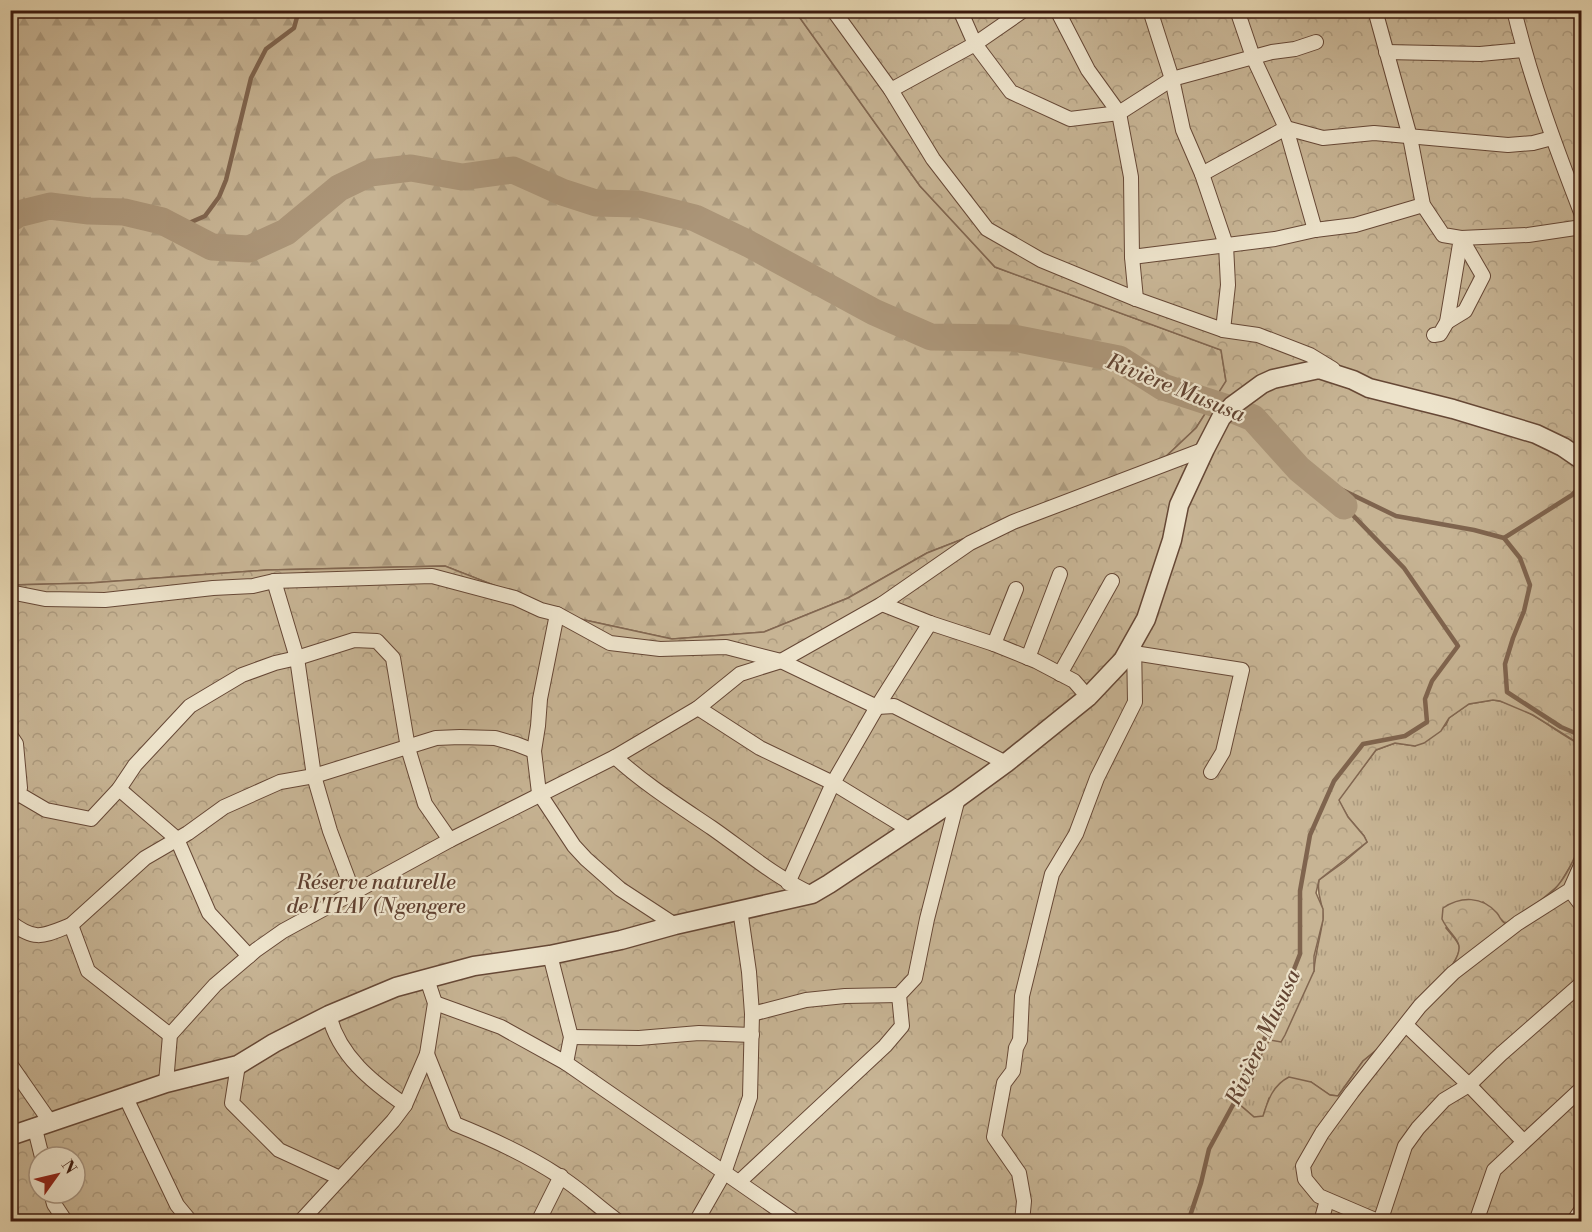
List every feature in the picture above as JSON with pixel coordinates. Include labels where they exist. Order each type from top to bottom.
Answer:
[{"type":"street","points":[[833,10],[891,90],[933,159],[987,229],[1041,260],[1136,299],[1223,330],[1258,335],[1310,355],[1370,388],[1453,409],[1536,434],[1563,447],[1581,460]]},
{"type":"street","points":[[960,10],[975,44],[1011,92],[1070,119],[1119,113],[1172,79],[1316,42]]},
{"type":"street","points":[[891,90],[975,44],[1024,10]]},
{"type":"street","points":[[1057,10],[1088,70],[1119,113],[1131,177],[1132,257],[1136,299]]},
{"type":"street","points":[[1150,10],[1172,79],[1183,130],[1202,174],[1226,245],[1228,285],[1223,330]]},
{"type":"street","points":[[1237,10],[1253,57],[1286,128],[1315,230]]},
{"type":"street","points":[[1375,10],[1410,138],[1423,205],[1443,235],[1461,238],[1528,235],[1581,227]]},
{"type":"street","points":[[1514,10],[1523,50],[1552,138],[1581,215]]},
{"type":"street","points":[[1386,52],[1480,54],[1523,50]]},
{"type":"street","points":[[1202,174],[1286,128],[1323,138],[1374,133],[1508,145],[1533,143],[1552,138]]},
{"type":"street","points":[[1132,257],[1275,239],[1315,230],[1355,225],[1423,205]]},
{"type":"street","points":[[1434,335],[1440,334],[1447,322],[1461,238]]},
{"type":"street","points":[[1447,322],[1465,311],[1483,276],[1461,238]]},
{"type":"street","points":[[10,1136],[166,1083],[238,1065],[274,1043],[329,1015],[396,987],[474,966],[550,955],[621,940],[740,909],[812,894],[849,872],[1006,763],[1088,697],[1123,660],[1134,647],[1146,619],[1172,540],[1179,505],[1205,449],[1227,412],[1262,384],[1296,373],[1319,369],[1353,380]]},
{"type":"street","points":[[166,1083],[170,1035],[215,985],[249,956],[284,932],[450,840],[615,757],[698,708],[740,674],[781,661],[882,604],[970,543],[1205,449]]},
{"type":"street","points":[[1028,658],[1060,574]]},
{"type":"street","points":[[10,592],[45,599],[105,600],[274,582],[432,576],[515,598],[541,610],[557,614],[610,643],[660,649],[726,647],[781,661],[877,707],[894,706],[1006,763]]},
{"type":"street","points":[[1060,674],[1112,581]]},
{"type":"street","points":[[274,582],[297,658],[314,777],[330,831],[353,892]]},
{"type":"street","points":[[994,644],[1016,589]]},
{"type":"street","points":[[882,604],[1028,658],[1074,681],[1088,697]]},
{"type":"street","points":[[557,614],[540,699],[534,751],[539,794],[574,846],[586,859],[620,889],[675,925]]},
{"type":"street","points":[[788,883],[833,783],[930,623]]},
{"type":"street","points":[[10,735],[16,744],[20,788],[14,798],[46,810],[91,819],[119,789],[135,765],[190,706],[242,675],[275,663],[354,640],[376,641],[393,658],[408,748],[425,804],[450,840]]},
{"type":"street","points":[[1134,647],[1242,670],[1222,752],[1211,772]]},
{"type":"street","points":[[1022,1221],[1024,1201],[1019,1173],[994,1137],[1004,1083],[1013,1071],[1016,1048],[1020,1040],[1022,996],[1052,874],[1076,834],[1097,778],[1135,702],[1134,647]]},
{"type":"street","points":[[698,708],[760,748],[833,783],[910,830]]},
{"type":"street","points":[[11,923],[26,932],[43,936],[71,925],[145,858],[224,807],[280,782],[314,777],[436,738],[495,738],[534,751]]},
{"type":"street","points":[[615,757],[641,780],[788,883],[812,894]]},
{"type":"street","points":[[119,789],[177,839],[208,913],[249,956]]},
{"type":"street","points":[[752,1014],[806,1000],[845,996],[899,995],[915,978],[927,920],[958,798]]},
{"type":"street","points":[[1581,863],[1570,890],[1518,923],[1453,973],[1420,1006],[1322,1133],[1303,1166],[1305,1179],[1319,1196],[1380,1221],[1405,1146],[1418,1128],[1444,1100],[1469,1085],[1581,983]]},
{"type":"street","points":[[1570,890],[1581,906]]},
{"type":"street","points":[[696,1221],[724,1173],[750,1097],[752,1014],[740,909]]},
{"type":"street","points":[[71,925],[88,971],[170,1035]]},
{"type":"street","points":[[550,955],[571,1037],[566,1063]]},
{"type":"street","points":[[300,1221],[405,1105],[427,1054],[435,1003],[427,979]]},
{"type":"street","points":[[739,1182],[885,1046],[902,1026],[899,995]]},
{"type":"street","points":[[435,1003],[501,1027],[566,1063],[796,1221]]},
{"type":"street","points":[[329,1015],[333,1029],[349,1056],[376,1085],[405,1105]]},
{"type":"street","points":[[1406,1025],[1523,1141]]},
{"type":"street","points":[[571,1037],[639,1038],[699,1033],[752,1035]]},
{"type":"street","points":[[427,1054],[454,1124],[526,1156],[561,1176],[596,1206],[618,1221]]},
{"type":"street","points":[[10,1064],[43,1126],[42,1145]]},
{"type":"street","points":[[238,1065],[232,1103],[279,1150],[340,1178]]},
{"type":"street","points":[[1476,1221],[1494,1170],[1581,1088]]},
{"type":"street","points":[[126,1098],[177,1204],[191,1221]]},
{"type":"street","points":[[538,1221],[561,1176]]},
{"type":"street","points":[[1321,1221],[1327,1200]]},
{"type":"street","points":[[55,1205],[66,1221]]},
{"type":"street","points":[[1573,1221],[1581,1209]]},
{"type":"green space","points":[[10,11],[795,11],[920,186],[995,267],[1221,350],[1226,382],[1196,428],[1160,462],[927,553],[848,598],[764,632],[672,639],[580,619],[445,566],[267,570],[90,583],[11,585]]},
{"type":"green space","name":"Réserve naturelle de l'ITAV (Ngengere","points":[[795,11],[1581,11],[1581,745],[1533,715],[1493,700],[1469,704],[1449,718],[1441,731],[1424,743],[1415,746],[1395,743],[1376,750],[1339,800],[1348,817],[1367,842],[1319,880],[1316,893],[1323,909],[1323,920],[1314,956],[1314,971],[1285,1035],[1281,1042],[1270,1040],[1264,1048],[1252,1081],[1239,1104],[1254,1117],[1263,1116],[1275,1089],[1289,1077],[1311,1082],[1330,1095],[1338,1096],[1363,1061],[1387,1042],[1453,964],[1459,945],[1442,919],[1443,908],[1457,901],[1478,901],[1491,907],[1506,924],[1554,890],[1569,869],[1581,843],[1581,1221],[11,1221],[10,585],[90,583],[267,570],[445,566],[580,619],[672,639],[764,632],[848,598],[927,553],[1160,462],[1196,428],[1226,381],[1221,350],[995,267],[920,186]]},
{"type":"green space","points":[[1493,700],[1528,712],[1581,745],[1581,843],[1573,862],[1559,885],[1506,924],[1483,902],[1446,928],[1459,945],[1459,953],[1453,964],[1386,1042],[1363,1061],[1338,1096],[1330,1095],[1311,1082],[1269,1098],[1263,1117],[1254,1117],[1239,1104],[1252,1081],[1264,1048],[1314,971],[1323,918],[1318,891],[1319,880],[1367,842],[1338,800],[1376,750],[1395,743],[1415,746],[1446,725],[1449,718],[1469,704]]},
{"type":"waterway","points":[[162,221],[189,223],[205,216],[219,197],[226,180],[251,78],[266,49],[294,28],[299,10]]},
{"type":"waterway","name":"Rivière Mususa","points":[[10,219],[18,214],[50,206],[89,211],[124,212],[162,221],[212,247],[249,249],[286,232],[339,188],[370,173],[411,168],[462,177],[513,170],[562,192],[596,203],[639,204],[695,218],[749,244],[874,312],[931,337],[1013,338],[1119,359],[1163,387],[1253,418],[1299,469],[1344,506]]},
{"type":"waterway","points":[[1299,469],[1396,516],[1474,530],[1504,538],[1520,558],[1530,585],[1524,611],[1505,664],[1507,692],[1561,727],[1582,736]]},
{"type":"waterway","points":[[1504,538],[1572,495],[1582,484]]},
{"type":"waterway","name":"Rivière Mususa","points":[[1188,1222],[1209,1149],[1234,1103],[1278,1010],[1300,954],[1300,891],[1310,835],[1334,781],[1363,744],[1405,736],[1427,722],[1425,699],[1432,681],[1458,646],[1404,568],[1344,506]]}]
